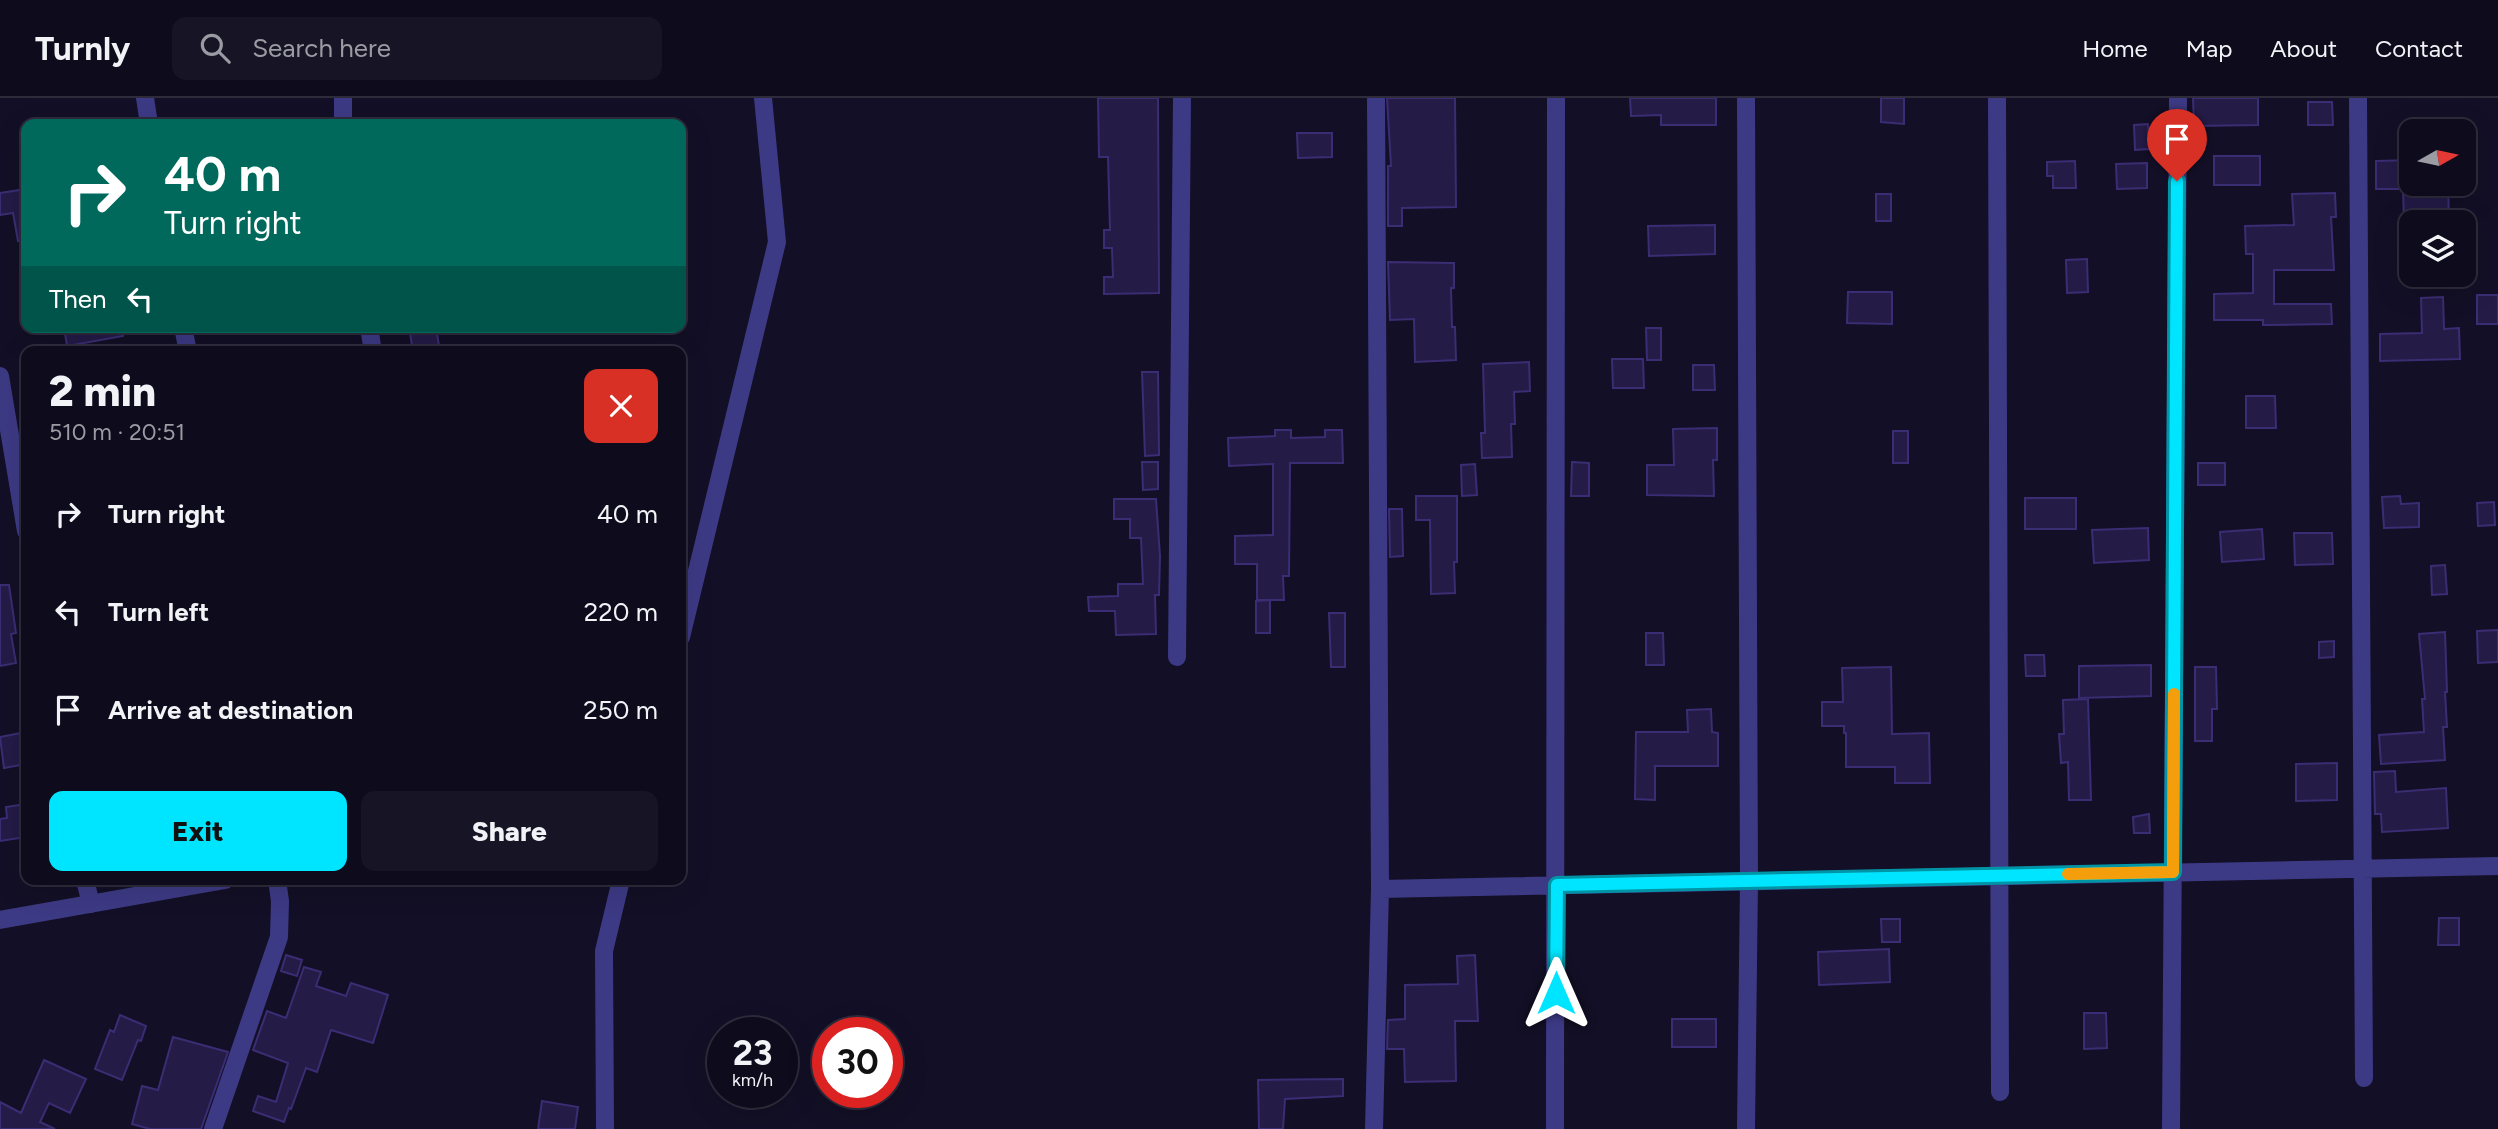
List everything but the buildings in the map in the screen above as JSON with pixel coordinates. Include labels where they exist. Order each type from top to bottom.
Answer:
[{"type":"street","points":[[145,98],[148,119]]},
{"type":"street","points":[[342,119],[343,98]]},
{"type":"street","points":[[686,616],[777,242],[763,98]]},
{"type":"street","points":[[1177,657],[1182,98]]},
{"type":"street","points":[[1374,1129],[1380,889],[1376,98]]},
{"type":"street","points":[[1556,98],[1556,1129]]},
{"type":"street","points":[[1746,98],[1749,881],[1746,1129]]},
{"type":"street","points":[[1997,98],[2000,1092]]},
{"type":"street","points":[[2171,1129],[2178,98]]},
{"type":"street","points":[[2358,98],[2364,1078]]},
{"type":"street","points":[[0,376],[21,501]]},
{"type":"street","points":[[1380,889],[2498,866]]},
{"type":"street","points":[[86,885],[91,904]]},
{"type":"street","points":[[0,920],[197,885]]},
{"type":"street","points":[[213,1129],[279,937],[280,901],[277,885]]},
{"type":"street","points":[[605,1129],[604,950],[620,885]]},
{"type":"slow traffic","points":[[2068,874],[2173,872],[2174,694]]},
{"type":"route","points":[[1556,993],[1557,885],[2173,872],[2177,181]]}]
